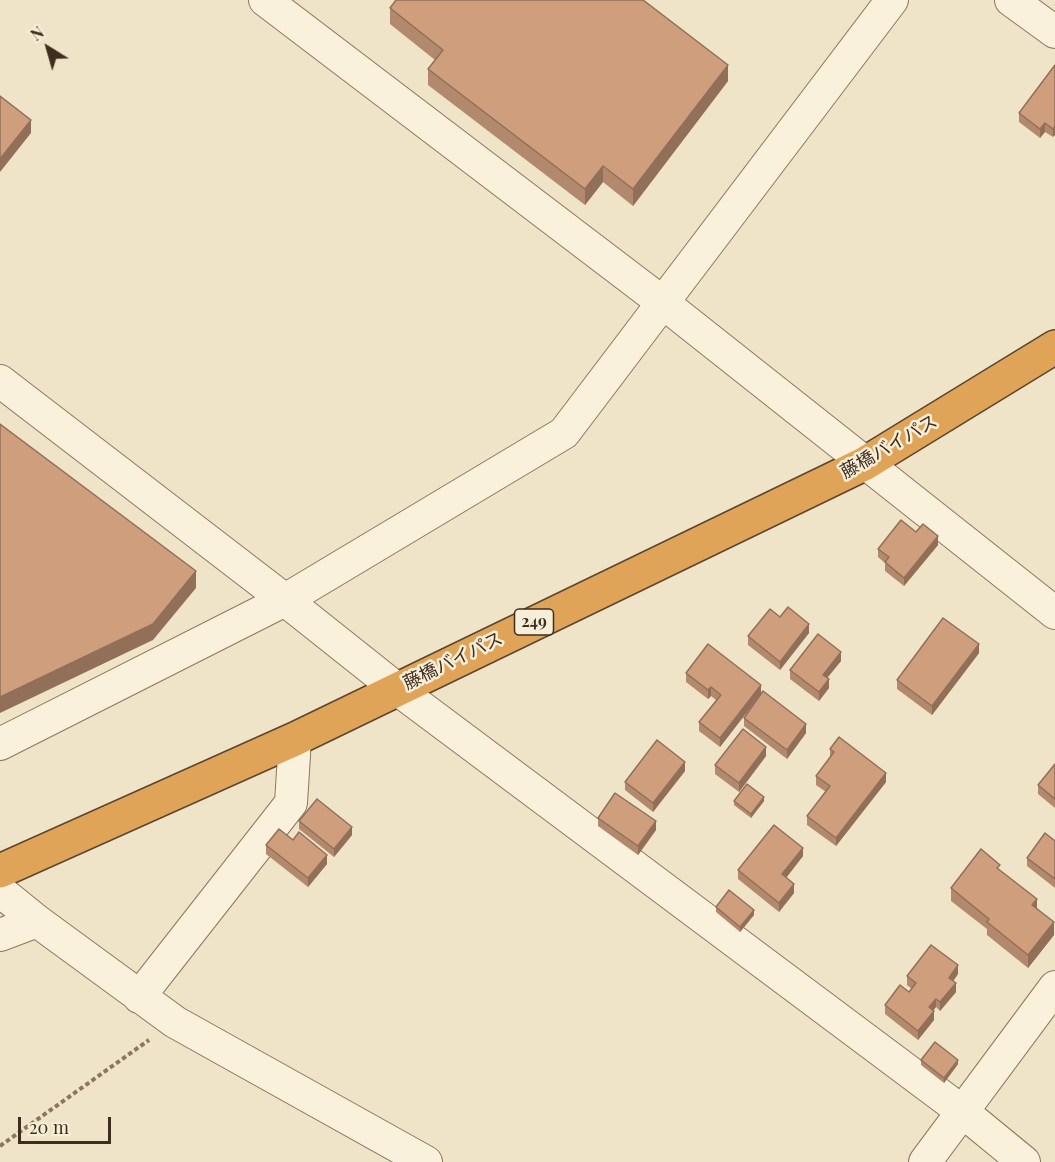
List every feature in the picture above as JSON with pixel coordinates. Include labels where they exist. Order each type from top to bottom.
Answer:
[{"type":"highway","name":"藤橋バイパス","points":[[0,871],[295,739],[864,464],[1055,347]]},
{"type":"street","points":[[265,0],[662,302],[1055,614]]},
{"type":"street","points":[[0,744],[285,600],[564,433],[892,0]]},
{"type":"street","points":[[1011,0],[1055,32]]},
{"type":"street","points":[[0,381],[397,688],[963,1112],[1024,1162]]},
{"type":"street","points":[[139,997],[291,803],[295,739]]},
{"type":"street","points":[[0,891],[37,921],[175,1022],[426,1162]]},
{"type":"street","points":[[0,935],[37,921]]},
{"type":"street","points":[[925,1162],[1055,987]]},
{"type":"path","points":[[0,1146],[175,1022]]},
{"type":"building","points":[[396,0],[643,0],[728,65],[633,189],[603,166],[585,189],[428,69],[443,50],[390,8]]},
{"type":"building","points":[[1055,65],[1055,126],[1053,129],[1045,123],[1040,129],[1019,113]]},
{"type":"building","points":[[0,96],[31,120],[0,159]]},
{"type":"building","points":[[0,424],[196,571],[153,624],[0,697]]},
{"type":"building","points":[[901,520],[916,532],[923,524],[938,536],[904,578],[885,562],[889,557],[878,549]]},
{"type":"building","points":[[788,607],[809,624],[780,662],[748,636],[770,609],[780,617]]},
{"type":"building","points":[[943,618],[979,644],[932,706],[897,680]]},
{"type":"building","points":[[818,634],[841,652],[823,675],[829,679],[819,692],[790,670]]},
{"type":"building","points":[[708,644],[761,685],[720,738],[699,722],[721,695],[711,687],[708,690],[686,673]]},
{"type":"building","points":[[763,691],[806,724],[787,750],[744,718]]},
{"type":"building","points":[[743,729],[766,747],[739,783],[715,765]]},
{"type":"building","points":[[839,737],[886,773],[836,838],[807,816],[830,786],[816,776],[834,752],[830,749]]},
{"type":"building","points":[[657,740],[685,762],[653,803],[625,782]]},
{"type":"building","points":[[1055,764],[1055,799],[1038,785]]},
{"type":"building","points":[[747,784],[764,797],[751,814],[734,801]]},
{"type":"building","points":[[615,793],[656,821],[638,846],[598,818]]},
{"type":"building","points":[[317,799],[352,827],[334,849],[299,821]]},
{"type":"building","points":[[774,825],[803,848],[782,874],[794,884],[779,903],[738,870]]},
{"type":"building","points":[[279,829],[293,840],[299,832],[327,855],[308,878],[266,845]]},
{"type":"building","points":[[1045,833],[1055,841],[1055,879],[1027,858]]},
{"type":"building","points":[[981,849],[1000,865],[997,868],[1037,899],[1032,905],[1054,922],[1028,955],[987,922],[989,919],[951,888]]},
{"type":"building","points":[[729,890],[754,910],[740,927],[716,907]]},
{"type":"building","points":[[931,945],[958,965],[949,978],[956,983],[940,1002],[936,999],[929,1007],[934,1011],[918,1031],[885,1005],[900,985],[909,992],[916,983],[907,976]]},
{"type":"building","points":[[935,1042],[958,1060],[944,1078],[921,1060]]}]
